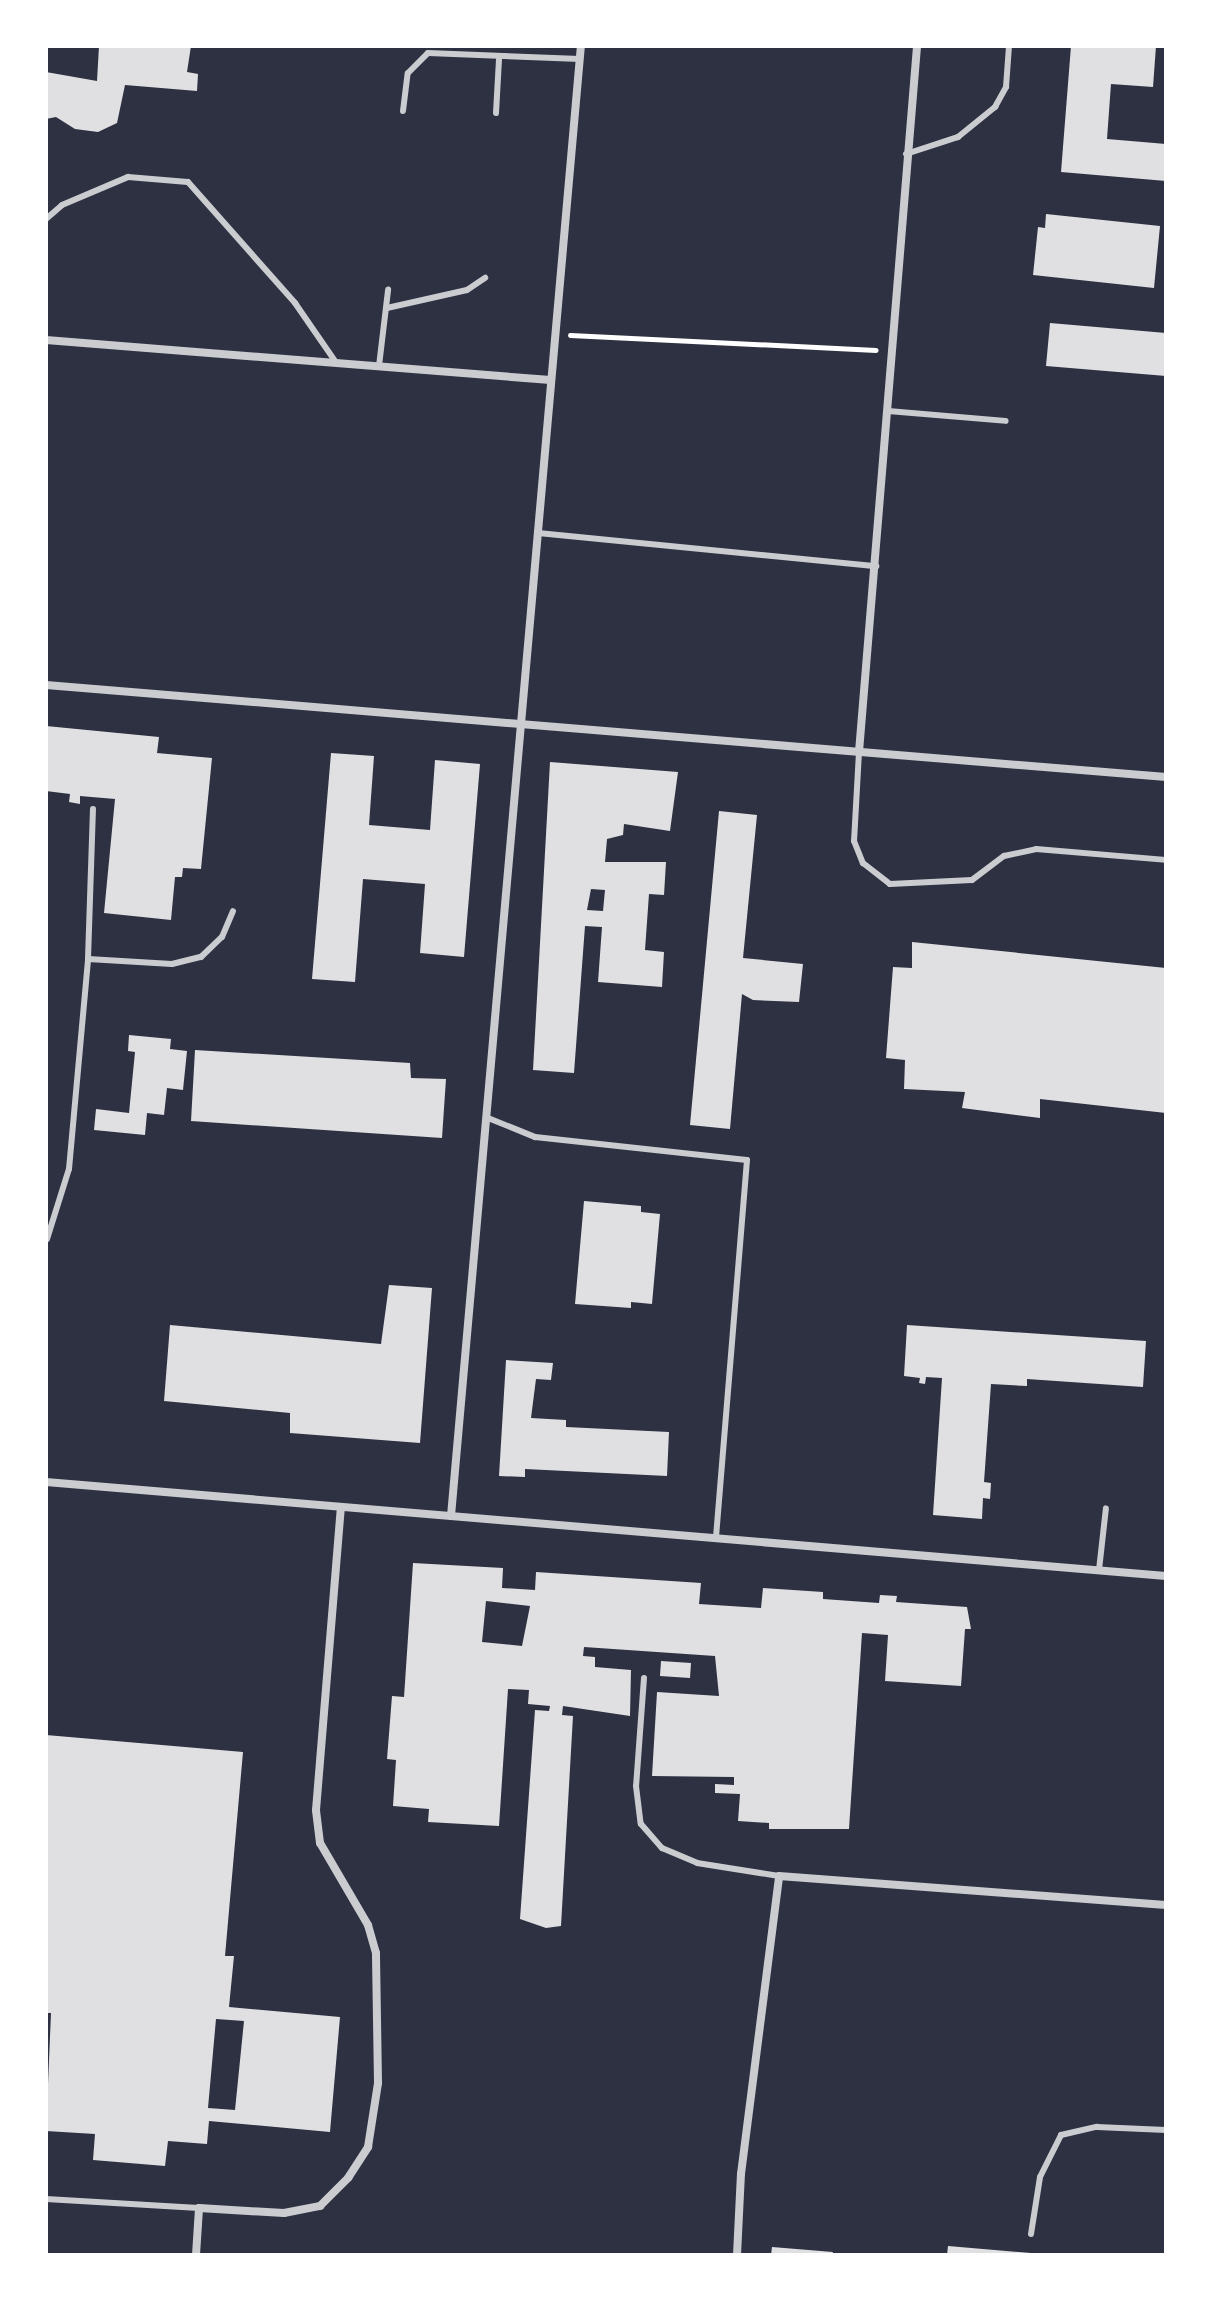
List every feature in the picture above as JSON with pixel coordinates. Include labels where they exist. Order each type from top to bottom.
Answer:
[{"type":"street","points":[[451,1516],[524,725],[553,334],[581,46]]},
{"type":"street","points":[[859,752],[917,46]]},
{"type":"street","points":[[46,340],[550,380]]},
{"type":"street","points":[[46,685],[1166,777]]},
{"type":"street","points":[[46,1482],[1166,1576]]},
{"type":"street","points":[[196,2255],[199,2208],[284,2213],[320,2206],[348,2178],[368,2147],[378,2083],[376,1953],[368,1925],[320,1843],[316,1810],[341,1507]]},
{"type":"street","points":[[737,2255],[743,2159],[779,1876],[1166,1905]]},
{"type":"lane","points":[[906,154],[958,137],[995,107],[1006,87],[1009,46]]},
{"type":"lane","points":[[403,111],[408,73],[428,53],[499,59],[580,59]]},
{"type":"lane","points":[[496,113],[499,59]]},
{"type":"lane","points":[[46,219],[62,205],[128,177],[188,182],[295,303],[335,361]]},
{"type":"lane","points":[[387,308],[467,290],[485,278]]},
{"type":"lane","points":[[379,366],[388,290]]},
{"type":"lane","points":[[888,411],[1006,421]]},
{"type":"lane","points":[[538,533],[876,566]]},
{"type":"lane","points":[[859,752],[854,841],[863,863],[890,884],[972,880],[1004,856],[1036,849],[1166,860]]},
{"type":"lane","points":[[46,1240],[69,1169],[88,959],[93,809]]},
{"type":"lane","points":[[88,959],[172,964],[201,957],[222,937],[233,911]]},
{"type":"lane","points":[[488,1118],[535,1137],[747,1160],[716,1538]]},
{"type":"lane","points":[[1099,1570],[1106,1508]]},
{"type":"lane","points":[[644,1678],[636,1786],[641,1824],[662,1848],[697,1863],[779,1876]]},
{"type":"lane","points":[[1031,2234],[1040,2177],[1061,2135],[1097,2127],[1166,2130]]},
{"type":"lane","points":[[46,2199],[199,2208]]},
{"type":"path","points":[[553,334],[891,350]]},
{"type":"building","points":[[99,46],[191,46],[187,72],[198,74],[197,91],[125,85],[117,123],[98,132],[75,129],[56,117],[46,119],[46,72],[97,81]]},
{"type":"building","points":[[1071,46],[1156,46],[1153,87],[1111,84],[1107,139],[1166,144],[1166,181],[1061,172]]},
{"type":"building","points":[[1046,214],[1160,226],[1154,288],[1033,275],[1038,227],[1045,228]]},
{"type":"building","points":[[1050,323],[1166,333],[1166,376],[1046,366]]},
{"type":"building","points":[[46,726],[159,737],[157,753],[212,758],[201,869],[183,868],[182,877],[175,877],[171,920],[104,913],[115,799],[80,796],[80,804],[69,802],[70,794],[46,791]]},
{"type":"building","points":[[331,753],[374,756],[369,825],[430,830],[435,760],[480,764],[464,957],[420,953],[425,884],[363,879],[355,982],[312,979]]},
{"type":"building","points":[[550,762],[678,772],[670,831],[624,824],[623,835],[607,839],[605,862],[666,862],[664,895],[649,894],[645,950],[664,952],[662,987],[598,982],[602,927],[585,926],[574,1073],[533,1070]],"holes":[[[591,889],[605,890],[603,911],[587,910]]]},
{"type":"building","points":[[719,811],[757,815],[743,958],[803,964],[799,1002],[753,1000],[742,994],[730,1129],[690,1125]]},
{"type":"building","points":[[912,942],[1166,968],[1166,1113],[1040,1099],[1040,1118],[962,1108],[965,1092],[904,1089],[905,1060],[886,1058],[893,967],[912,968]]},
{"type":"building","points":[[129,1035],[171,1039],[170,1049],[187,1051],[183,1090],[167,1088],[164,1115],[147,1113],[145,1135],[94,1130],[96,1109],[129,1113],[135,1052],[128,1051]]},
{"type":"building","points":[[195,1050],[410,1063],[411,1078],[446,1079],[442,1138],[191,1121]]},
{"type":"building","points":[[584,1201],[641,1206],[641,1212],[660,1214],[652,1304],[631,1302],[631,1308],[575,1304]]},
{"type":"building","points":[[389,1285],[432,1288],[420,1443],[290,1433],[290,1413],[164,1401],[170,1325],[381,1344]]},
{"type":"building","points":[[907,1325],[1146,1341],[1143,1387],[1027,1379],[1027,1386],[991,1384],[984,1482],[991,1483],[990,1499],[983,1498],[982,1519],[933,1515],[942,1378],[926,1377],[925,1384],[919,1383],[920,1378],[904,1376]]},
{"type":"building","points":[[506,1360],[553,1363],[551,1380],[536,1379],[531,1418],[566,1420],[566,1427],[669,1432],[667,1476],[525,1469],[525,1477],[499,1476]]},
{"type":"building","points":[[413,1563],[503,1568],[502,1588],[535,1590],[536,1572],[701,1583],[699,1604],[761,1608],[763,1588],[823,1592],[823,1599],[879,1603],[880,1595],[897,1596],[896,1602],[967,1607],[971,1629],[965,1629],[961,1686],[885,1681],[888,1635],[862,1633],[849,1829],[769,1829],[769,1823],[738,1821],[740,1794],[715,1793],[715,1784],[734,1785],[734,1777],[652,1776],[657,1692],[719,1696],[715,1656],[584,1647],[583,1656],[595,1657],[595,1667],[631,1670],[630,1716],[563,1706],[562,1715],[573,1716],[561,1926],[546,1928],[520,1919],[535,1710],[549,1711],[550,1706],[528,1704],[529,1690],[508,1689],[499,1826],[428,1822],[429,1809],[393,1806],[396,1760],[387,1759],[392,1696],[404,1697]],"holes":[[[486,1601],[530,1606],[522,1646],[482,1642]]]},
{"type":"building","points":[[661,1661],[691,1663],[690,1678],[660,1676]]},
{"type":"building","points":[[46,1735],[243,1752],[225,1956],[234,1956],[229,2007],[340,2017],[330,2132],[209,2121],[207,2144],[168,2141],[165,2166],[93,2160],[95,2134],[46,2131],[51,2013],[46,2013]],"holes":[[[216,2019],[244,2021],[235,2110],[208,2108]]]},
{"type":"building","points":[[948,2246],[1031,2253],[1031,2255],[947,2255]]},
{"type":"building","points":[[772,2247],[833,2252],[832,2255],[771,2255]]}]
